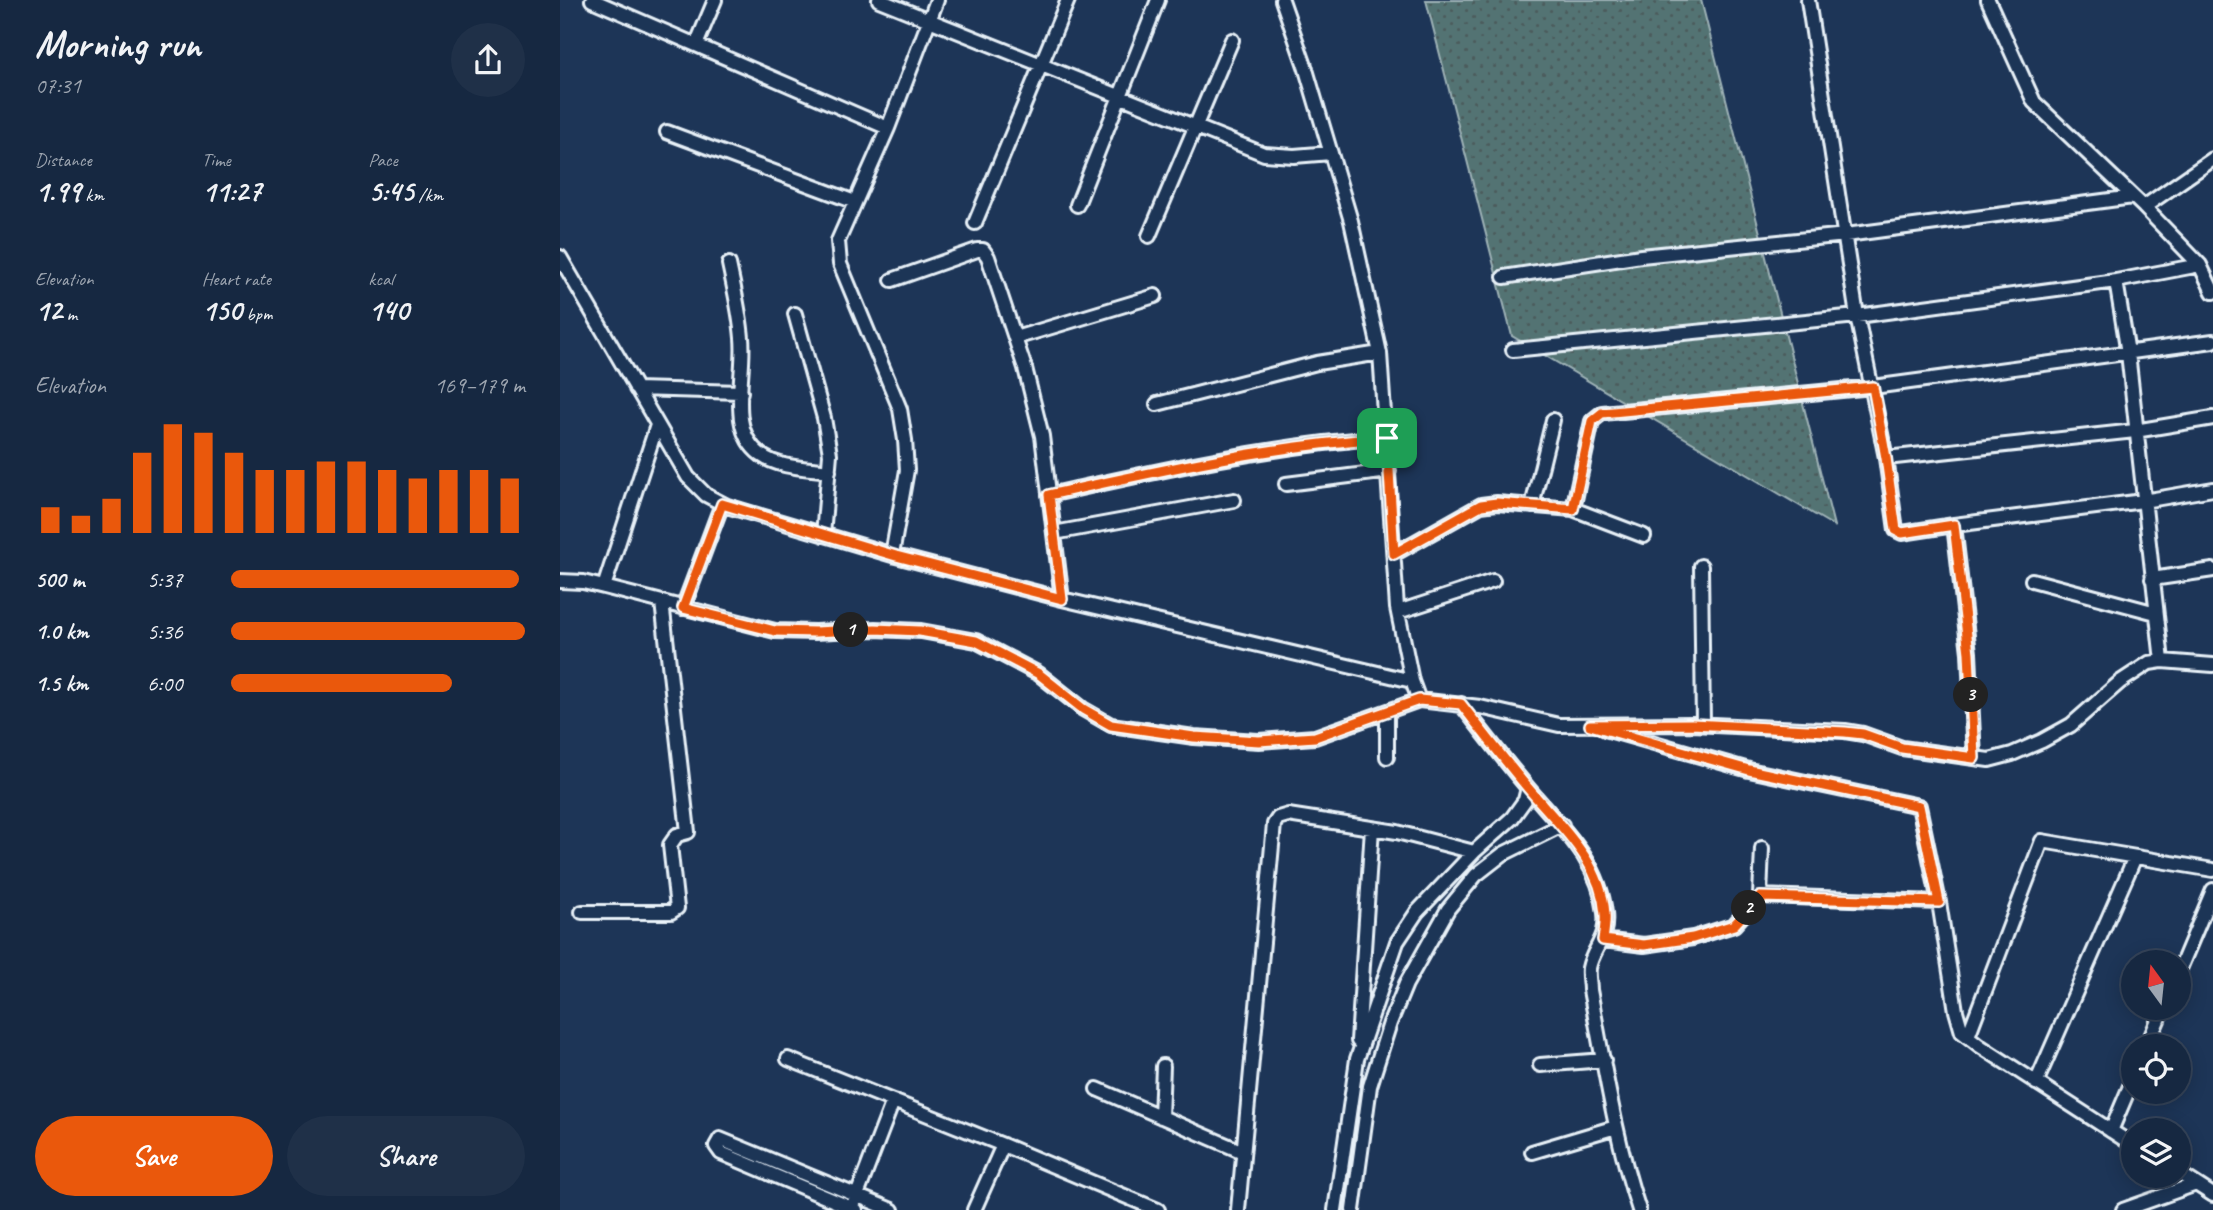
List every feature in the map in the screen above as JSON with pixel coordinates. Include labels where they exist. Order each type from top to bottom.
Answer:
[{"type":"street","points":[[592,0],[888,128]]},
{"type":"street","points":[[696,45],[715,0]]},
{"type":"street","points":[[879,0],[1265,154],[1294,156],[1331,153]]},
{"type":"street","points":[[892,555],[906,470],[900,409],[840,264],[838,242],[888,128],[937,0]]},
{"type":"street","points":[[975,223],[1069,0]]},
{"type":"street","points":[[1077,205],[1158,0]]},
{"type":"street","points":[[1282,0],[1351,221],[1380,353],[1398,612],[1412,681],[1419,700]]},
{"type":"street","points":[[1808,0],[1857,316],[1886,458],[1896,530],[1902,533],[2213,489]]},
{"type":"street","points":[[1988,0],[2035,103],[2144,207],[2200,265],[2213,292]]},
{"type":"street","points":[[1149,236],[1232,40]]},
{"type":"street","points":[[667,132],[855,202]]},
{"type":"street","points":[[2144,207],[2213,159]]},
{"type":"street","points":[[1504,277],[1641,256],[1846,235],[2133,197]]},
{"type":"street","points":[[892,280],[983,250],[988,257],[1015,338],[1042,436],[1062,599]]},
{"type":"street","points":[[560,257],[688,477],[706,495],[722,504],[892,555],[1062,599],[1412,681]]},
{"type":"street","points":[[729,264],[742,340],[743,430],[748,442],[763,457],[787,465],[829,471]]},
{"type":"street","points":[[1513,350],[1857,316],[2116,281],[2200,265]]},
{"type":"street","points":[[2116,281],[2128,353],[2162,661]]},
{"type":"street","points":[[1015,338],[1155,296]]},
{"type":"street","points":[[794,314],[824,418],[831,454],[823,535]]},
{"type":"street","points":[[1573,509],[1592,421],[1602,413],[1873,387],[2213,341]]},
{"type":"street","points":[[1157,404],[1317,363],[1380,353]]},
{"type":"street","points":[[636,389],[741,392]]},
{"type":"street","points":[[1886,458],[2135,431],[2213,418]]},
{"type":"street","points":[[1532,506],[1553,420]]},
{"type":"street","points":[[604,587],[657,425]]},
{"type":"street","points":[[1049,495],[1173,468],[1275,450],[1324,442],[1387,438]]},
{"type":"street","points":[[1286,484],[1389,471]]},
{"type":"street","points":[[1054,533],[1234,500]]},
{"type":"street","points":[[1394,554],[1481,505],[1497,503],[1573,509],[1644,536]]},
{"type":"street","points":[[683,608],[722,504]]},
{"type":"street","points":[[1954,525],[1969,653],[1974,758]]},
{"type":"street","points":[[1702,566],[1703,724]]},
{"type":"street","points":[[2152,579],[2213,570]]},
{"type":"street","points":[[562,577],[775,631],[920,631],[976,641],[1039,674],[1083,709],[1111,725],[1194,737],[1259,741],[1315,737],[1419,700],[1480,706],[1559,725],[1703,724],[1845,732],[1863,734],[1902,748],[1989,760],[2012,754],[2071,725],[2137,668],[2162,661],[2213,665]]},
{"type":"street","points":[[2032,580],[2156,613]]},
{"type":"street","points":[[1398,612],[1493,581]]},
{"type":"street","points":[[582,912],[671,912],[677,908],[670,845],[677,835],[688,832],[663,602]]},
{"type":"street","points":[[1461,704],[1528,788],[1579,846],[1601,894],[1605,915],[1603,940],[1589,969],[1590,990],[1616,1127],[1638,1210]]},
{"type":"street","points":[[1387,712],[1387,757]]},
{"type":"street","points":[[1590,725],[1749,770],[1919,806],[1939,902],[1956,1011],[1962,1031],[2121,1137]]},
{"type":"street","points":[[1357,1059],[1396,942],[1417,912],[1474,852],[1512,818],[1525,800],[1528,788]]},
{"type":"street","points":[[1238,1210],[1274,824],[1278,818],[1288,814],[1397,832],[1474,852]]},
{"type":"street","points":[[1353,1210],[1370,1086],[1390,1023],[1406,984],[1448,909],[1476,875],[1503,854],[1562,825]]},
{"type":"street","points":[[1335,1210],[1357,1059],[1372,828]]},
{"type":"street","points":[[1968,1036],[2042,841],[2213,870]]},
{"type":"street","points":[[1603,940],[1644,945],[1693,938],[1734,925],[1760,897],[1762,848]]},
{"type":"street","points":[[2036,1083],[2135,857]]},
{"type":"street","points":[[2188,950],[2213,890]]},
{"type":"street","points":[[1760,897],[1939,902]]},
{"type":"street","points":[[788,1059],[1158,1210]]},
{"type":"street","points":[[1540,1065],[1604,1060]]},
{"type":"street","points":[[1161,1117],[1163,1066]]},
{"type":"street","points":[[1097,1089],[1243,1152]]},
{"type":"street","points":[[854,1206],[893,1101]]},
{"type":"street","points":[[2111,1131],[2122,1104]]},
{"type":"street","points":[[1532,1152],[1616,1127]]},
{"type":"street","points":[[854,1206],[720,1139],[716,1146],[721,1153],[854,1206],[892,1210]]},
{"type":"street","points":[[974,1210],[1003,1145]]},
{"type":"street","points":[[2191,1181],[2213,1195]]},
{"type":"street","points":[[2123,1210],[2196,1184]]},
{"type":"green space","points":[[1426,0],[1701,0],[1834,526],[1512,336]]},
{"type":"route","points":[[1873,387],[1896,530],[1902,533],[1954,525],[1969,653],[1974,758],[1902,748],[1863,734],[1845,732],[1692,724],[1590,725],[1749,770],[1919,806],[1939,902],[1760,897],[1734,925],[1693,938],[1644,945],[1603,940],[1605,915],[1601,894],[1579,846],[1528,788],[1461,704],[1419,700],[1315,737],[1259,741],[1194,737],[1111,725],[1083,709],[1039,674],[976,641],[920,631],[775,631],[683,608],[722,504],[896,556],[1062,599],[1049,495],[1173,468],[1275,450],[1324,442],[1387,438],[1394,554],[1481,505],[1497,503],[1573,509],[1592,421],[1602,413],[1873,387]]}]
